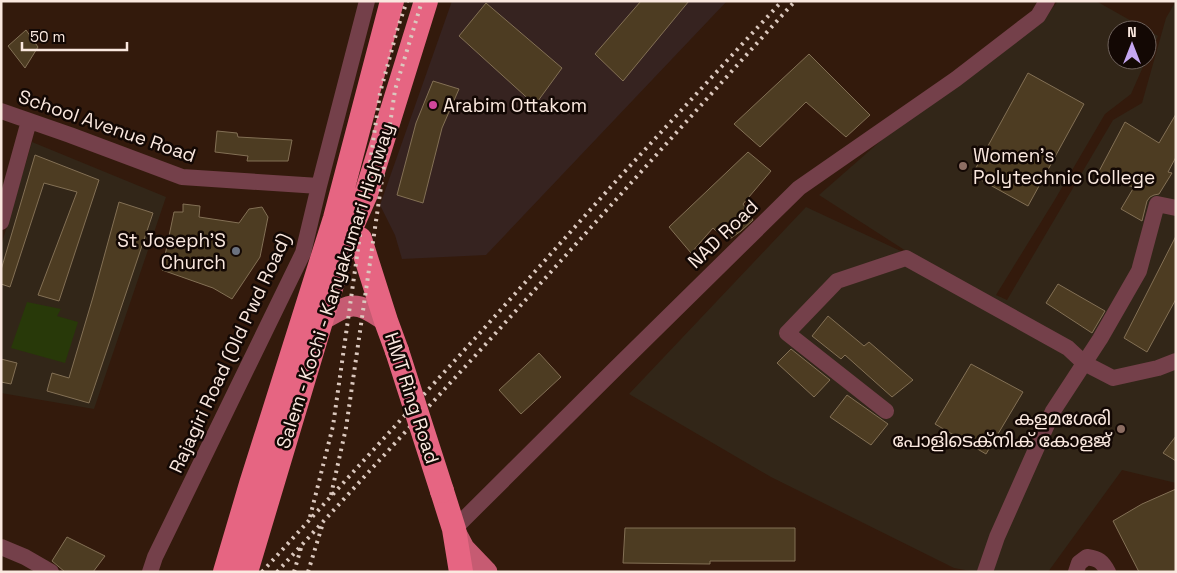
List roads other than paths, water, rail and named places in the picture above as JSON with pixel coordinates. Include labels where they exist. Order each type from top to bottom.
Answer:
[{"type":"highway","name":"Salem - Kochi - Kanyakumari Highway","points":[[262,485],[322,320],[336,218],[392,1]]},
{"type":"highway","name":"Salem - Kochi - Kanyakumari Highway","points":[[246,572],[262,485],[328,269],[348,235],[366,194],[426,1]]},
{"type":"highway","name":"HMT Ring Road","points":[[348,235],[360,239],[454,529],[461,572]]},
{"type":"highway","points":[[225,572],[262,485]]},
{"type":"main road","points":[[322,320],[352,306],[363,308],[386,321]]},
{"type":"main road","points":[[454,529],[464,548],[486,572]]},
{"type":"street","name":"Rajagiri Road (Old Pwd Road)","points":[[150,572],[303,253],[367,1]]},
{"type":"street","name":"NAD Road","points":[[454,529],[799,188],[956,79],[1038,16],[1047,1]]},
{"type":"street","name":"School Avenue Road","points":[[1,111],[182,177],[320,186]]},
{"type":"street","points":[[1,222],[29,121]]},
{"type":"street","points":[[985,572],[997,537],[1053,411],[1100,339],[1139,272],[1157,204],[1175,207]]},
{"type":"street","points":[[886,411],[787,332],[837,280],[906,258],[1068,348],[1084,364],[1113,378],[1158,368],[1176,360]]},
{"type":"street","points":[[1,546],[51,572]]},
{"type":"street","points":[[1076,572],[1079,563],[1087,557],[1098,559],[1108,572]]},
{"type":"railway","points":[[310,517],[333,426],[380,93],[407,1]]},
{"type":"railway","points":[[331,495],[346,428],[395,90],[422,1]]},
{"type":"railway","points":[[262,572],[782,1]]},
{"type":"railway","points":[[277,572],[485,345],[795,1]]},
{"type":"railway","points":[[308,572],[323,523]]},
{"type":"railway","points":[[294,572],[301,548]]},
{"type":"place","name":"Arabim Ottakom","points":[[433,105]]},
{"type":"place","name":"Women's Polytechnic College","points":[[963,166]]},
{"type":"place","name":"St Joseph'S Church","points":[[236,251]]},
{"type":"place","name":"കളമശേരി പോളിടെക്നിക് കോളജ്","points":[[1121,429]]}]
